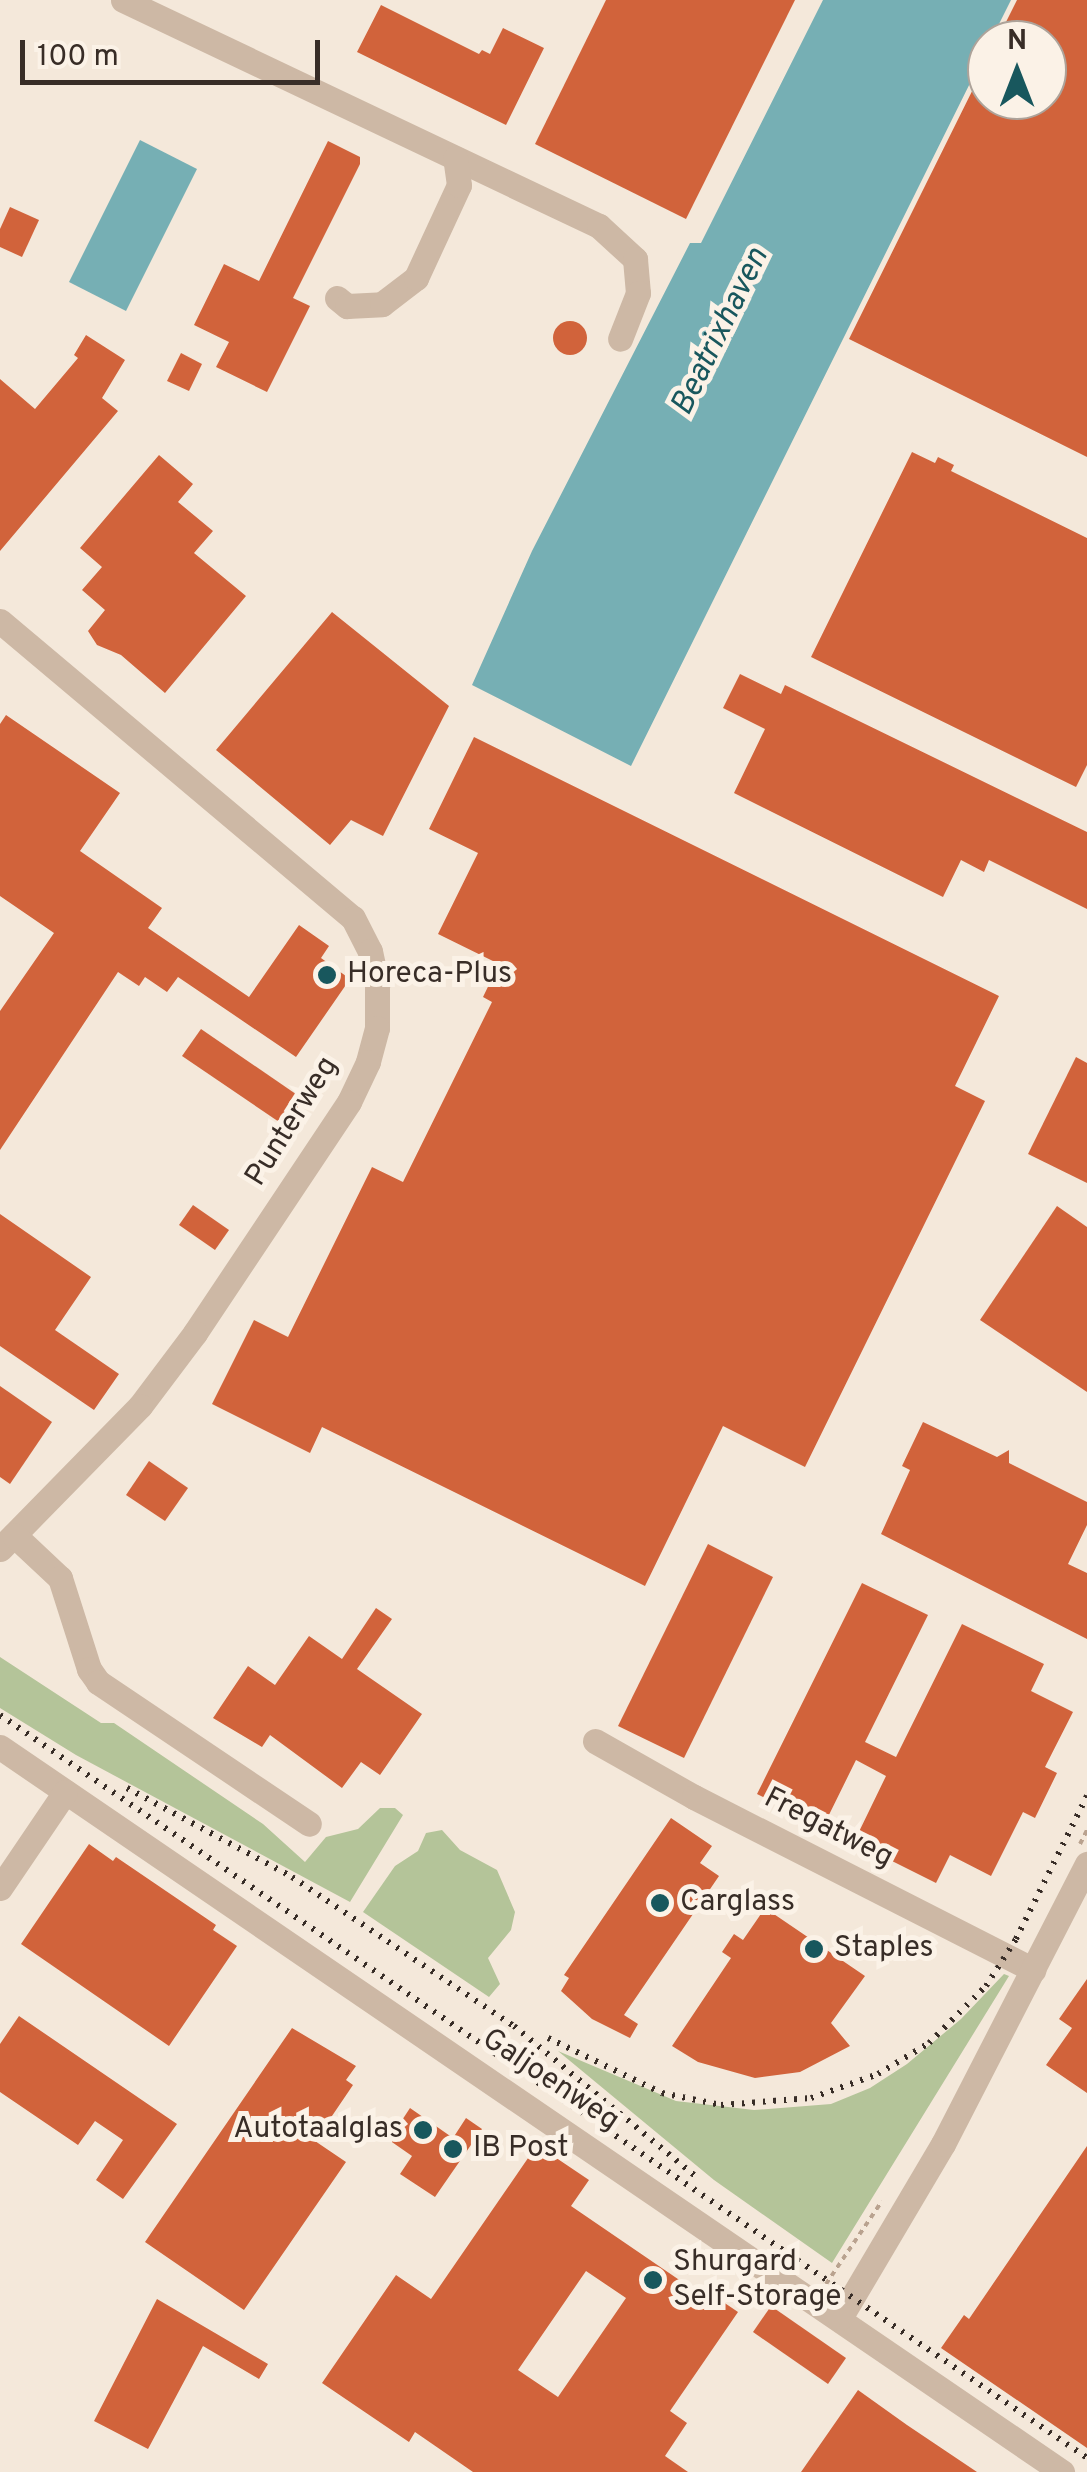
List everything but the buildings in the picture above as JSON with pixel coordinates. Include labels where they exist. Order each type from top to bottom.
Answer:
[{"type":"street","points":[[123,0],[599,226],[635,260],[638,293],[620,339]]},
{"type":"street","points":[[337,298],[347,306],[382,304],[416,278],[459,185],[455,158]]},
{"type":"street","name":"Punterweg","points":[[0,621],[354,918],[370,952],[377,985],[377,1028],[368,1062],[349,1102],[195,1332],[140,1406],[7,1542]]},
{"type":"street","points":[[7,1542],[60,1578],[89,1669],[98,1682],[309,1824]]},
{"type":"street","name":"Fregatweg","points":[[595,1741],[694,1797],[1034,1970]]},
{"type":"street","name":"Galjoenweg","points":[[0,1747],[1062,2472]]},
{"type":"street","points":[[0,1888],[65,1792]]},
{"type":"street","points":[[840,2318],[943,2144],[1087,1864]]},
{"type":"green space","points":[[0,1657],[101,1723],[114,1723],[263,1824],[305,1862],[326,1837],[358,1829],[380,1808],[395,1808],[403,1815],[350,1902],[76,1755],[0,1708]]},
{"type":"green space","points":[[442,1830],[460,1850],[497,1870],[515,1912],[511,1930],[488,1958],[500,1984],[489,1997],[363,1912],[395,1866],[418,1851],[426,1833]]},
{"type":"green space","points":[[1004,1974],[1009,1976],[832,2263],[714,2180],[558,2051],[676,2101],[754,2110],[831,2104],[870,2088],[907,2064],[961,2019]]},
{"type":"water","name":"Beatrixhaven","points":[[823,0],[1011,0],[1001,20],[967,20],[967,89],[631,766],[472,685],[532,551],[690,243],[701,243]]},
{"type":"water","points":[[140,140],[197,169],[126,311],[69,282]]},
{"type":"railway","points":[[0,1715],[1087,2458]]},
{"type":"railway","points":[[127,1788],[292,1877],[514,2026],[699,2179]]},
{"type":"railway","points":[[548,2038],[662,2093],[721,2105],[811,2098],[878,2074],[929,2043],[986,1986],[1016,1939],[1087,1796]]},
{"type":"place","name":"Horeca-Plus","points":[[327,975]]},
{"type":"place","name":"Carglass","points":[[660,1903]]},
{"type":"place","name":"Staples","points":[[814,1949]]},
{"type":"place","name":"Autotaalglas","points":[[423,2130]]},
{"type":"place","name":"IB Post","points":[[453,2149]]},
{"type":"place","name":"Shurgard Self-Storage","points":[[653,2280]]}]
